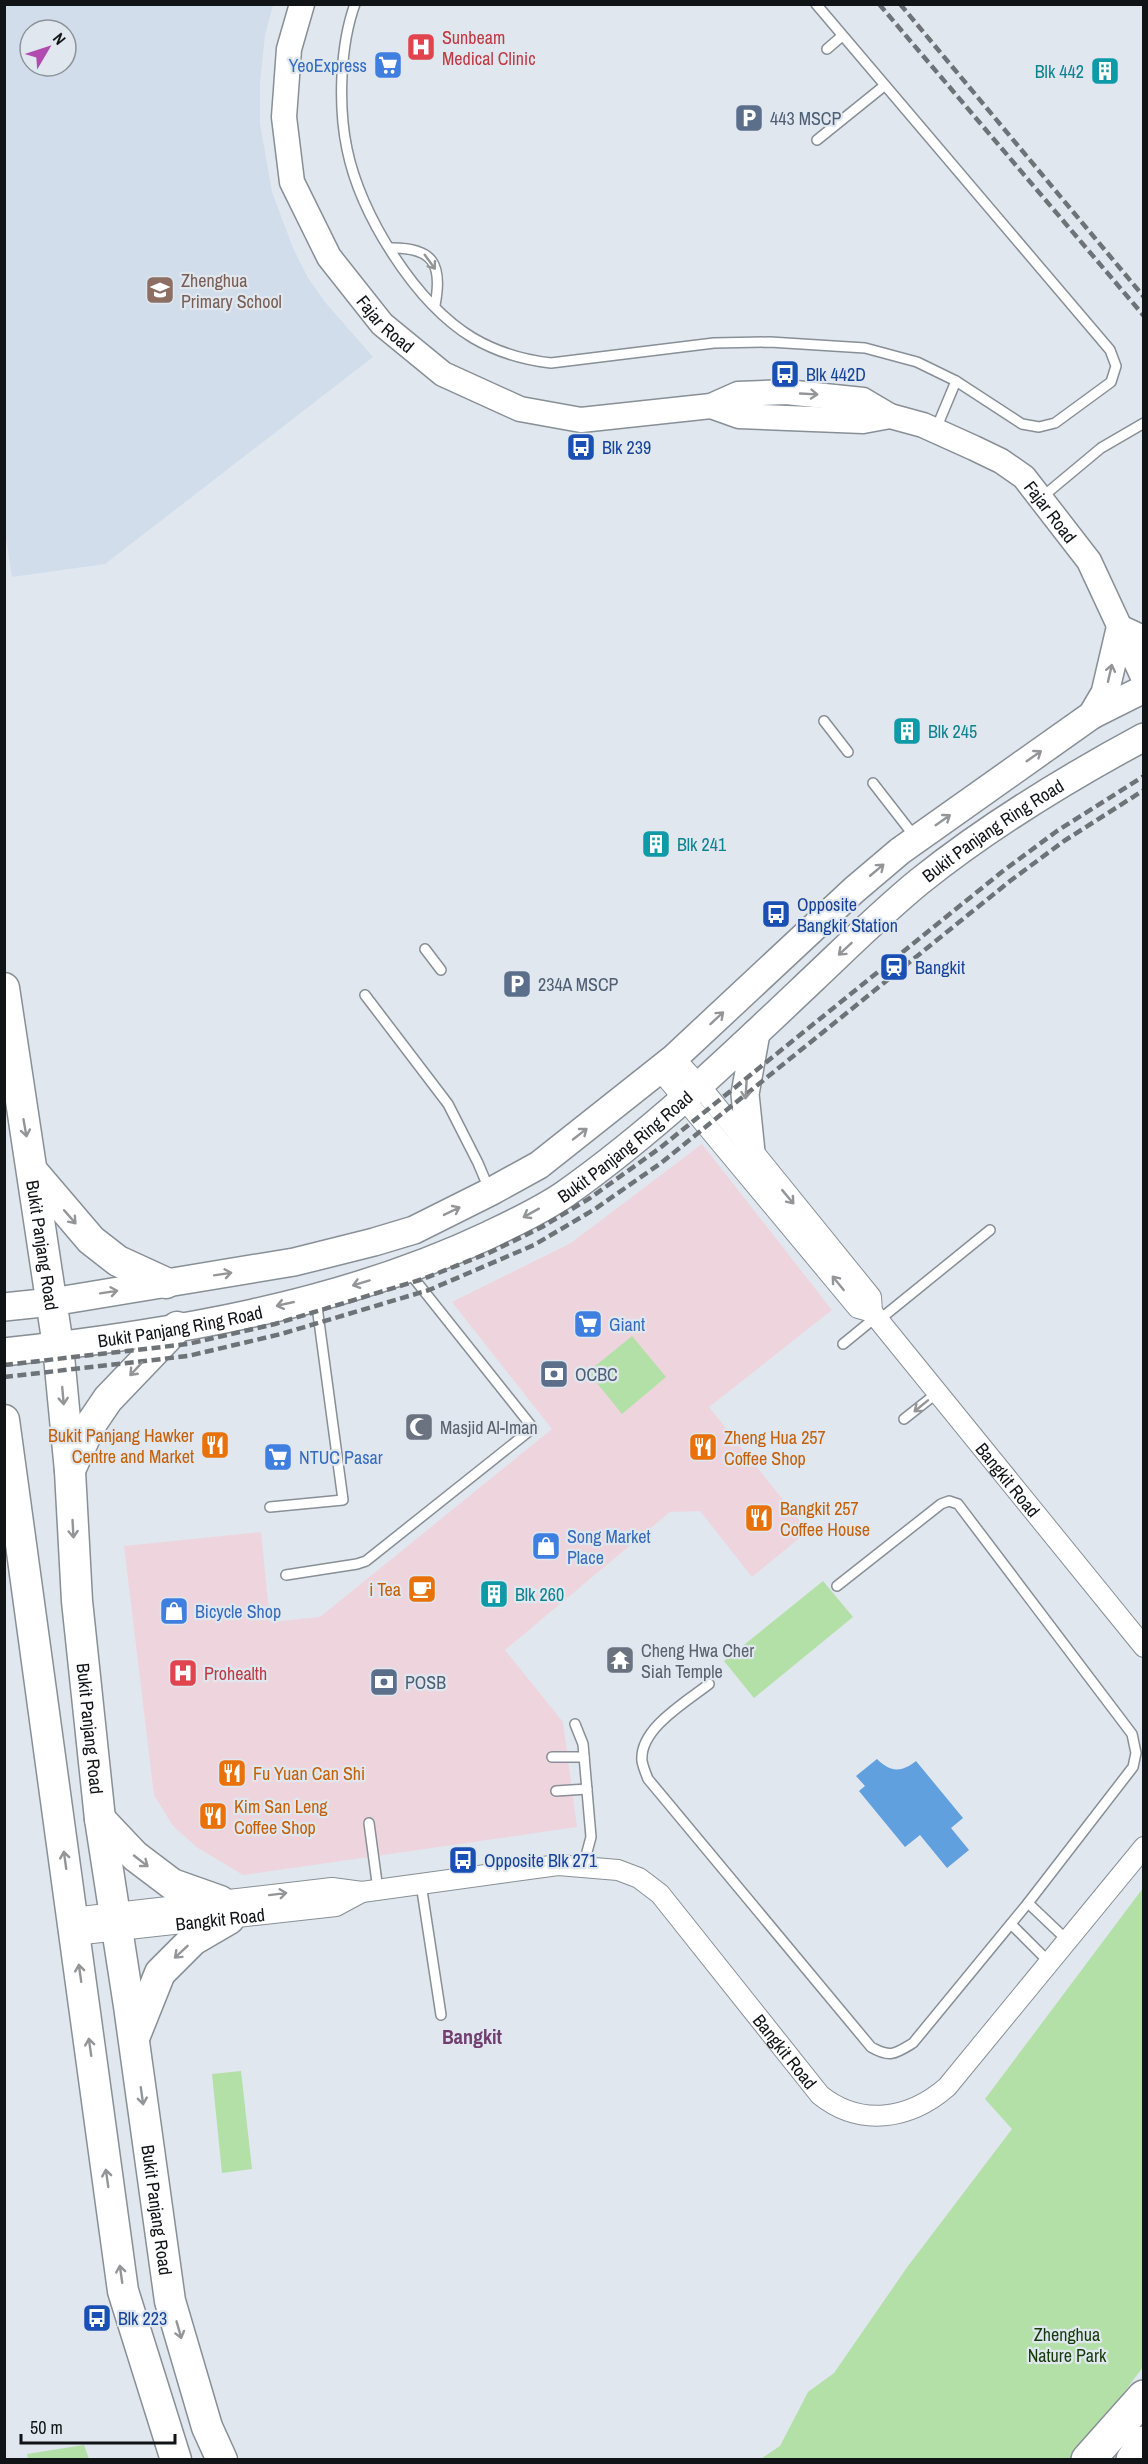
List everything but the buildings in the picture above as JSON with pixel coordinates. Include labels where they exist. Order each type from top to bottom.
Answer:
[{"type":"highway","points":[[1094,2451],[1143,2397]]},
{"type":"highway","points":[[1133,2460],[1143,2443]]},
{"type":"main road","points":[[1092,715],[1105,693],[1132,634]]},
{"type":"main road","name":"Bukit Panjang Ring Road","points":[[4,1307],[52,1302],[294,1262],[374,1242],[414,1230],[539,1166],[667,1064],[854,890],[916,839],[1092,715],[1143,689]]},
{"type":"main road","name":"Bukit Panjang Ring Road","points":[[4,1352],[177,1327],[316,1297],[441,1258],[504,1228],[562,1196],[647,1131],[693,1092],[920,881],[1030,801],[1143,737]]},
{"type":"main road","name":"Bukit Panjang Road","points":[[4,988],[58,1346],[70,1471],[76,1601],[100,1819],[134,2038],[170,2301],[207,2427],[222,2460]]},
{"type":"main road","points":[[751,1152],[745,1094],[756,1033]]},
{"type":"main road","points":[[33,1172],[91,1240],[118,1261],[166,1283]]},
{"type":"main road","points":[[70,1471],[91,1424],[108,1400],[177,1327]]},
{"type":"main road","points":[[4,1420],[10,1494],[123,2291],[176,2460]]},
{"type":"main road","points":[[100,1819],[135,1856],[172,1884],[224,1910],[160,1972],[134,2038]]},
{"type":"street","name":"Fajar Road","points":[[302,4],[289,49],[284,117],[292,182],[329,257],[382,324],[443,374],[520,409],[581,420],[711,406],[739,416],[863,421],[890,416],[936,431],[1001,461],[1024,477],[1089,561],[1132,634],[1143,679]]},
{"type":"street","name":"Bangkit Road","points":[[667,1064],[751,1152],[871,1297],[876,1316],[1143,1647]]},
{"type":"street","name":"Bangkit Road","points":[[693,1092],[738,1165],[858,1308],[876,1316]]},
{"type":"street","name":"Bangkit Road","points":[[73,1927],[224,1910],[336,1906],[370,1891],[558,1865],[618,1870],[639,1878],[660,1894],[820,2095],[836,2108],[861,2114],[888,2115],[910,2111],[930,2102],[947,2087],[1143,1847]]},
{"type":"lane","points":[[355,4],[350,21],[342,78],[343,125],[355,178],[366,207],[412,280],[460,328],[483,344],[515,356],[540,362],[561,362],[701,344],[770,342],[866,348],[917,362],[956,381],[1022,424],[1030,427],[1054,423],[1108,385],[1114,377],[1115,361],[1107,345],[816,4]]},
{"type":"lane","points":[[827,49],[842,36]]},
{"type":"lane","points":[[817,140],[884,86]]},
{"type":"lane","points":[[390,248],[412,249],[422,252],[431,260],[438,279],[435,305]]},
{"type":"lane","points":[[936,431],[956,381]]},
{"type":"lane","points":[[1041,498],[1101,448],[1143,423]]},
{"type":"lane","points":[[824,721],[848,752]]},
{"type":"lane","points":[[873,783],[916,839]]},
{"type":"lane","points":[[425,949],[441,970]]},
{"type":"lane","points":[[365,995],[448,1104],[490,1192]]},
{"type":"lane","points":[[843,1344],[876,1316],[990,1230]]},
{"type":"lane","points":[[286,1575],[366,1561],[533,1428],[407,1269]]},
{"type":"lane","points":[[270,1507],[343,1500],[316,1297]]},
{"type":"lane","points":[[904,1419],[937,1393]]},
{"type":"lane","points":[[709,1684],[652,1729],[644,1744],[642,1762],[648,1779],[871,2047],[884,2054],[896,2054],[913,2043],[1028,1903],[1133,1767],[1136,1754],[1132,1734],[958,1504],[949,1501],[941,1504],[837,1586]]},
{"type":"lane","points":[[574,1724],[582,1737],[591,1837],[583,1867]]},
{"type":"lane","points":[[552,1758],[584,1757]]},
{"type":"lane","points":[[556,1791],[587,1789]]},
{"type":"lane","points":[[369,1823],[370,1891]]},
{"type":"lane","points":[[421,1884],[441,2015]]},
{"type":"lane","points":[[1028,1903],[1067,1940]]},
{"type":"lane","points":[[1011,1924],[1049,1962]]},
{"type":"shaded area","name":"Zhenghua Primary School","points":[[4,5],[273,5],[265,35],[260,83],[260,124],[272,192],[293,248],[308,278],[325,302],[373,357],[105,564],[12,577],[4,526]]},
{"type":"shaded area","points":[[702,1144],[832,1310],[709,1407],[808,1531],[752,1577],[700,1511],[670,1512],[505,1650],[563,1722],[577,1827],[243,1875],[198,1848],[173,1826],[154,1795],[124,1546],[261,1532],[270,1622],[320,1617],[552,1429],[452,1302],[571,1243]]},
{"type":"green space","points":[[632,1336],[666,1377],[622,1414],[588,1372]]},
{"type":"green space","points":[[823,1581],[853,1617],[754,1698],[724,1661]]},
{"type":"green space","name":"Zhenghua Nature Park","points":[[1143,1888],[1143,2367],[1074,2459],[759,2460],[780,2446],[808,2392],[834,2373],[908,2266],[1012,2129],[985,2099]]},
{"type":"green space","points":[[241,2071],[252,2169],[222,2173],[212,2074]]},
{"type":"green space","points":[[84,2445],[89,2459],[28,2459],[27,2454]]},
{"type":"water","points":[[877,1759],[891,1769],[905,1768],[916,1761],[963,1818],[951,1828],[969,1850],[947,1868],[920,1835],[905,1847],[859,1791],[865,1786],[856,1776]]},
{"type":"railway","points":[[879,4],[1144,316]]},
{"type":"railway","points":[[900,4],[1144,297]]},
{"type":"railway","points":[[4,1365],[188,1344],[275,1324],[423,1279],[491,1252],[542,1227],[590,1198],[660,1148],[1003,871],[1057,831],[1144,776]]},
{"type":"railway","points":[[4,1377],[188,1356],[281,1334],[429,1290],[534,1245],[595,1209],[661,1163],[1010,881],[1064,841],[1144,790]]},
{"type":"place","name":"Sunbeam Medical Clinic","points":[[421,47]]},
{"type":"place","name":"YeoExpress","points":[[388,65]]},
{"type":"place","name":"Blk 442","points":[[1105,71]]},
{"type":"place","name":"443 MSCP","points":[[749,118]]},
{"type":"place","name":"Zhenghua Primary School","points":[[160,290]]},
{"type":"place","name":"Blk 442D","points":[[785,374]]},
{"type":"place","name":"Blk 239","points":[[581,447]]},
{"type":"place","name":"Blk 245","points":[[907,731]]},
{"type":"place","name":"Blk 241","points":[[656,844]]},
{"type":"place","name":"Opposite Bangkit Station","points":[[776,914]]},
{"type":"place","name":"Bangkit","points":[[894,967]]},
{"type":"place","name":"234A MSCP","points":[[517,984]]},
{"type":"place","name":"Giant","points":[[588,1324]]},
{"type":"place","name":"OCBC","points":[[554,1374]]},
{"type":"place","name":"Masjid Al-Iman","points":[[419,1427]]},
{"type":"place","name":"Bukit Panjang Hawker Centre and Market","points":[[215,1445]]},
{"type":"place","name":"Zheng Hua 257 Coffee Shop","points":[[703,1447]]},
{"type":"place","name":"NTUC Pasar","points":[[278,1457]]},
{"type":"place","name":"Bangkit 257 Coffee House","points":[[759,1518]]},
{"type":"place","name":"Song Market Place","points":[[546,1546]]},
{"type":"place","name":"i Tea","points":[[422,1589]]},
{"type":"place","name":"Blk 260","points":[[494,1594]]},
{"type":"place","name":"Bicycle Shop","points":[[174,1611]]},
{"type":"place","name":"Cheng Hwa Cher Siah Temple","points":[[620,1660]]},
{"type":"place","name":"Prohealth","points":[[183,1673]]},
{"type":"place","name":"POSB","points":[[384,1682]]},
{"type":"place","name":"Fu Yuan Can Shi","points":[[232,1773]]},
{"type":"place","name":"Kim San Leng Coffee Shop","points":[[213,1816]]},
{"type":"place","name":"Opposite Blk 271","points":[[463,1860]]},
{"type":"place","name":"Blk 223","points":[[97,2318]]},
{"type":"district","name":"Bangkit","points":[[472,2036]]}]
